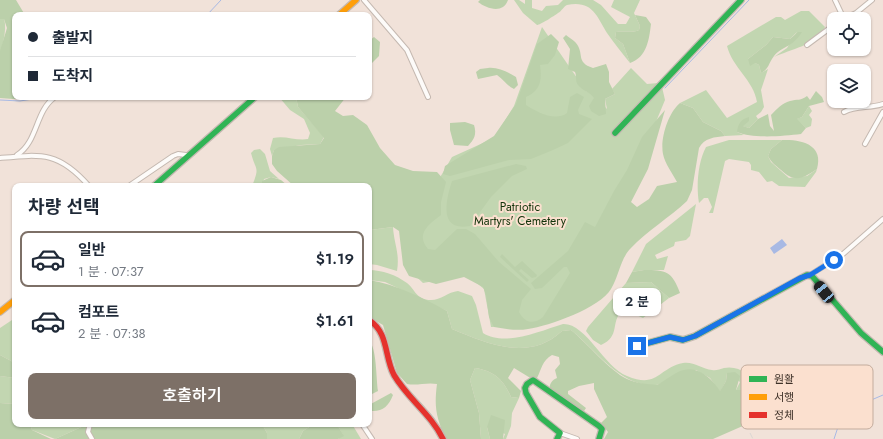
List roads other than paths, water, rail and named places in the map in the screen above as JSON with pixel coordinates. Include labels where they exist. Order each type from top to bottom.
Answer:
[{"type":"main road","points":[[342,12],[356,0]]},
{"type":"main road","points":[[348,12],[361,0]]},
{"type":"main road","points":[[615,133],[741,0]]},
{"type":"main road","points":[[153,183],[247,100]]},
{"type":"main road","points":[[157,183],[252,100]]},
{"type":"main road","points":[[637,346],[670,337],[683,340],[695,336],[800,278],[810,275],[861,333],[883,352]]},
{"type":"main road","points":[[0,314],[12,303]]},
{"type":"main road","points":[[0,314],[12,305]]},
{"type":"main road","points":[[372,321],[376,323],[382,330],[394,375],[436,424],[443,439]]},
{"type":"main road","points":[[557,439],[560,433],[540,417],[526,393],[525,388],[533,380],[599,426],[602,431],[599,439]]},
{"type":"street","points":[[364,0],[407,50],[428,97]]},
{"type":"street","points":[[835,0],[840,12]]},
{"type":"street","points":[[858,12],[872,0]]},
{"type":"street","points":[[806,45],[827,30]]},
{"type":"street","points":[[15,157],[27,148],[46,108],[53,100]]},
{"type":"street","points":[[844,112],[858,107],[875,107],[883,104]]},
{"type":"street","points":[[865,144],[883,112]]},
{"type":"street","points":[[132,183],[173,156],[178,154],[186,155]]},
{"type":"street","points":[[0,158],[38,156],[64,163],[86,183]]},
{"type":"street","points":[[810,275],[843,254],[883,219]]},
{"type":"street","points":[[89,427],[88,432],[92,439]]},
{"type":"street","points":[[364,427],[372,439]]},
{"type":"street","points":[[560,433],[577,439]]},
{"type":"water","points":[[782,239],[787,245],[774,254],[770,248]]},
{"type":"waterway","points":[[210,12],[221,0]]},
{"type":"waterway","points":[[665,88],[749,0]]},
{"type":"waterway","points":[[0,100],[26,100]]},
{"type":"waterway","points":[[873,399],[883,395]]},
{"type":"waterway","points":[[834,439],[837,429]]},
{"type":"railway","points":[[750,433],[753,439]]},
{"type":"park label","name":"Patriotic Martyrs' Cemetery","points":[[520,214]]}]
